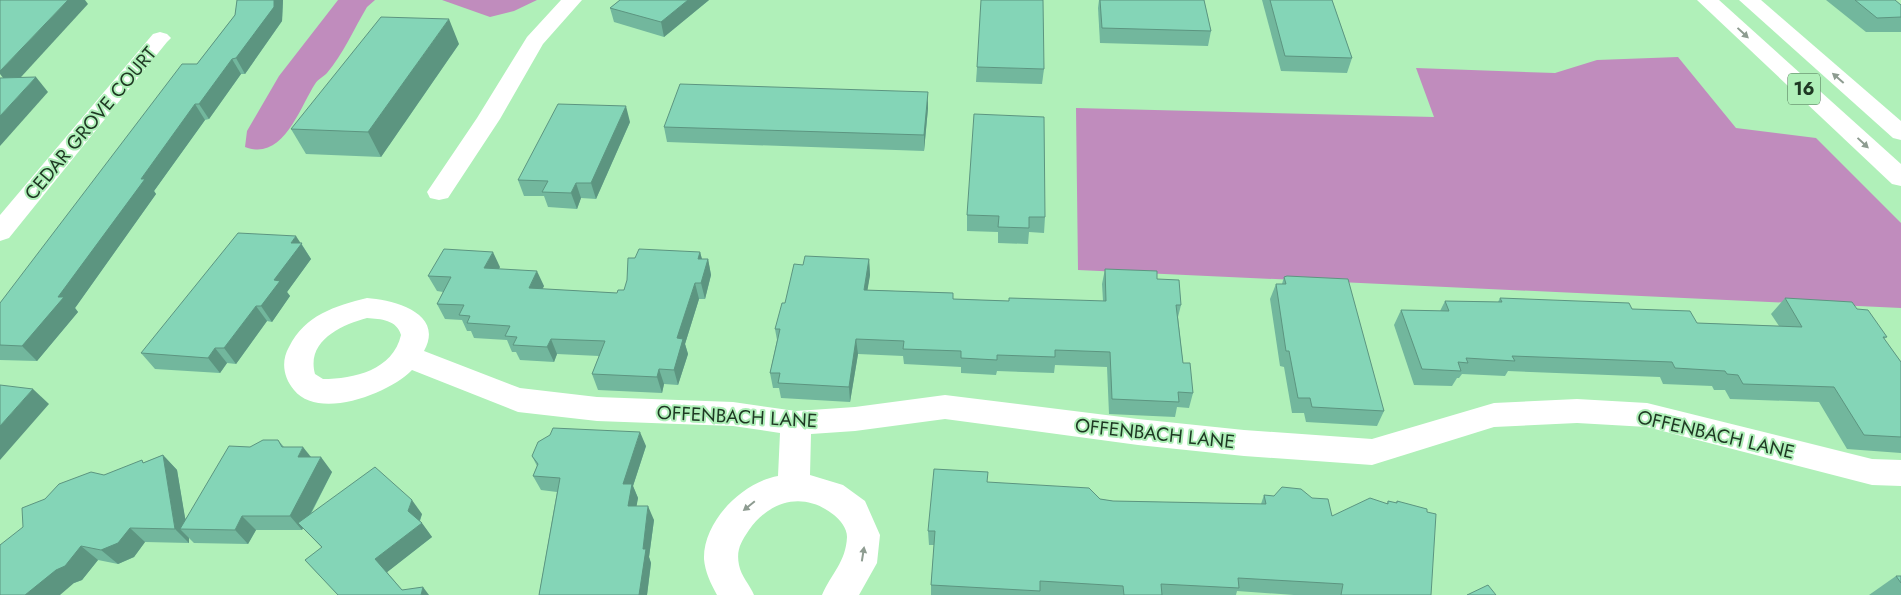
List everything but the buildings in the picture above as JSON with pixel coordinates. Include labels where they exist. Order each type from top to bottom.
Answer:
[{"type":"street","points":[[439,192],[488,119],[534,41],[572,0]]},
{"type":"street","name":"16","points":[[1708,0],[1901,178]]},
{"type":"street","name":"16","points":[[1749,0],[1901,133]]},
{"type":"street","name":"CEDAR GROVE COURT","points":[[0,232],[160,38]]},
{"type":"street","name":"OFFENBACH LANE","points":[[407,356],[518,400],[597,410],[733,414],[796,423],[855,419],[945,408],[1244,443],[1372,452],[1494,415],[1577,411],[1647,414],[1872,472],[1901,473]]},
{"type":"street","points":[[794,487],[796,423]]},
{"type":"street","points":[[737,595],[728,585],[721,564],[723,542],[733,521],[750,504],[771,492],[794,487],[816,488],[835,495],[851,507],[861,524],[865,543],[862,563],[851,582],[839,595]]},
{"type":"shaded area","points":[[338,0],[375,0],[367,7],[338,58],[327,73],[316,82],[289,130],[270,147],[258,150],[245,147],[247,131],[279,76]]},
{"type":"shaded area","points":[[442,0],[537,0],[514,11],[490,17]]},
{"type":"shaded area","points":[[1678,57],[1736,128],[1816,138],[1901,223],[1901,308],[1078,270],[1076,108],[1434,117],[1416,68],[1555,73],[1597,60]]}]
